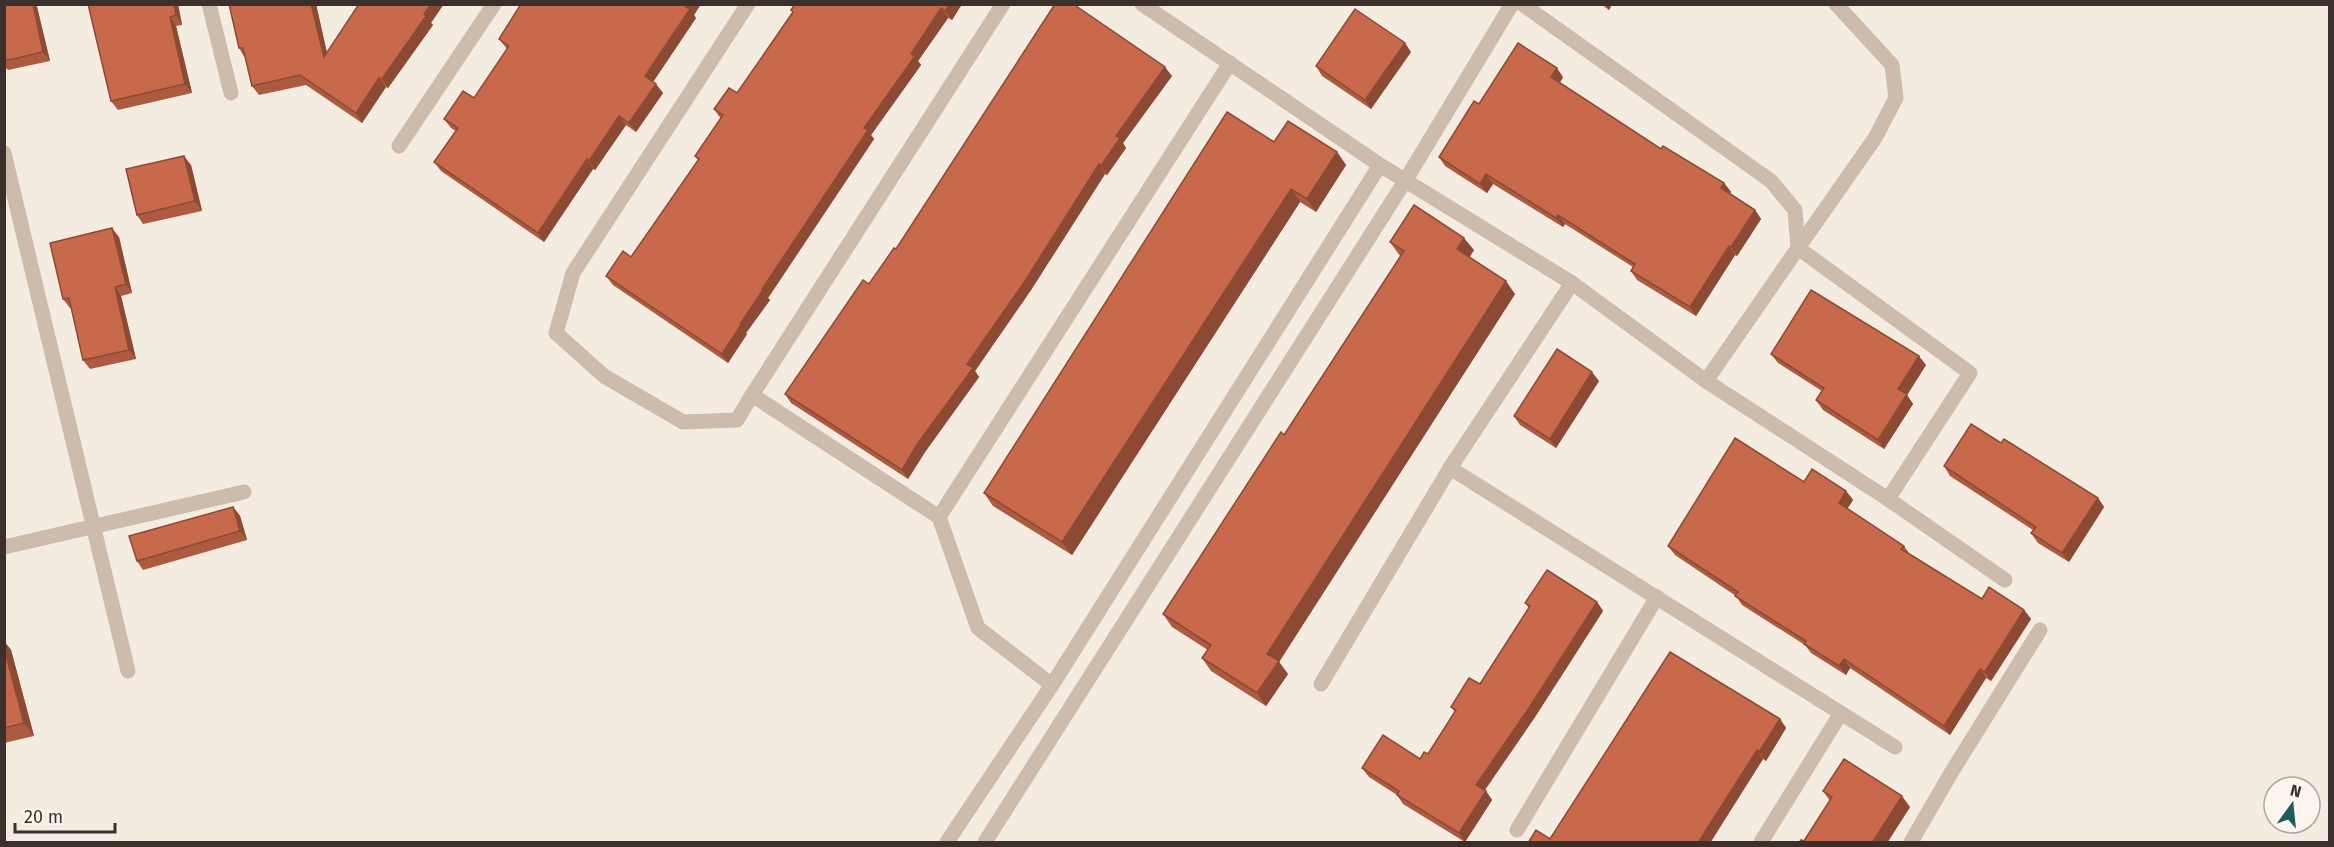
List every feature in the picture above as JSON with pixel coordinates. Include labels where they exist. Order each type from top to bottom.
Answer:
[{"type":"street","points":[[209,4],[231,93]]},
{"type":"street","points":[[399,146],[494,4]]},
{"type":"street","points":[[748,4],[573,273],[556,333],[604,376],[683,422],[737,420],[1003,4]]},
{"type":"street","points":[[1142,4],[1380,165],[1572,283],[1706,381],[1888,499],[2005,580]]},
{"type":"street","points":[[985,843],[1405,181],[1512,4]]},
{"type":"street","points":[[1522,4],[1771,181],[1795,210],[1798,248],[1970,373],[1888,499]]},
{"type":"street","points":[[1706,381],[1875,138],[1896,98],[1893,65],[1836,4]]},
{"type":"street","points":[[939,517],[1230,63]]},
{"type":"street","points":[[4,153],[128,671]]},
{"type":"street","points":[[947,843],[1052,685],[1380,165]]},
{"type":"street","points":[[1321,684],[1450,468],[1572,283]]},
{"type":"street","points":[[752,395],[939,517],[978,628],[1052,685]]},
{"type":"street","points":[[1450,468],[1895,747]]},
{"type":"street","points":[[4,547],[244,492]]},
{"type":"street","points":[[1517,830],[1657,597]]},
{"type":"street","points":[[1911,843],[1951,773],[2040,630]]},
{"type":"street","points":[[1761,843],[1841,713]]},
{"type":"building","points":[[4,4],[33,4],[43,52],[4,61]]},
{"type":"building","points":[[88,4],[174,4],[176,15],[170,17],[185,84],[111,101]]},
{"type":"building","points":[[229,4],[311,4],[324,57],[359,4],[431,4],[424,14],[426,16],[382,79],[379,78],[356,113],[300,75],[252,86],[243,48],[239,48]]},
{"type":"building","points":[[521,4],[688,4],[686,7],[690,9],[645,76],[656,84],[629,123],[619,116],[589,161],[587,159],[538,233],[434,162],[458,128],[444,119],[463,91],[474,98],[509,46],[499,39]]},
{"type":"building","points":[[795,4],[950,4],[945,11],[941,8],[911,54],[915,56],[864,128],[868,130],[762,289],[722,354],[606,276],[623,251],[631,257],[699,159],[695,156],[723,115],[714,109],[729,88],[737,93],[793,12],[791,10]]},
{"type":"building","points":[[1055,4],[1073,4],[1165,67],[1116,136],[1120,138],[1101,166],[1099,164],[1025,281],[967,364],[973,368],[918,443],[902,470],[785,394],[863,280],[869,284],[894,248],[896,249]]},
{"type":"building","points":[[1355,9],[1405,43],[1365,100],[1316,66]]},
{"type":"building","points":[[1518,43],[1557,68],[1551,77],[1661,149],[1663,146],[1724,183],[1721,188],[1755,210],[1690,307],[1631,271],[1635,264],[1558,215],[1556,218],[1486,174],[1480,184],[1439,157],[1474,101],[1479,104]]},
{"type":"building","points":[[1227,112],[1274,142],[1288,121],[1337,152],[1307,199],[1291,189],[1062,542],[984,493]]},
{"type":"building","points":[[184,156],[195,201],[137,215],[126,169]]},
{"type":"building","points":[[1414,205],[1464,238],[1457,249],[1506,281],[1267,654],[1279,661],[1257,693],[1202,658],[1211,645],[1163,614],[1281,432],[1284,435],[1404,251],[1390,242]]},
{"type":"building","points":[[112,228],[126,284],[115,287],[129,350],[83,360],[69,298],[63,299],[50,243]]},
{"type":"building","points":[[1811,290],[1919,356],[1898,389],[1907,394],[1878,440],[1816,400],[1824,388],[1771,354]]},
{"type":"building","points":[[1557,349],[1592,372],[1550,439],[1514,416]]},
{"type":"building","points":[[1971,424],[2001,443],[2004,439],[2098,498],[2062,553],[2031,533],[2036,527],[1944,466]]},
{"type":"building","points":[[1735,438],[1804,482],[1812,469],[1846,491],[1839,503],[1904,546],[1901,549],[1982,599],[1989,587],[2024,610],[1985,672],[1980,669],[1944,726],[1844,659],[1839,666],[1804,644],[1806,641],[1735,596],[1738,592],[1668,546]]},
{"type":"building","points":[[233,507],[240,531],[137,561],[129,536]]},
{"type":"building","points":[[1547,570],[1597,602],[1476,785],[1486,791],[1459,833],[1397,795],[1399,791],[1362,768],[1383,735],[1420,759],[1424,752],[1428,754],[1456,710],[1451,707],[1469,678],[1480,684],[1530,606],[1525,603]]},
{"type":"building","points":[[4,648],[24,723],[4,728]]},
{"type":"building","points":[[1670,652],[1780,719],[1759,752],[1757,750],[1698,843],[1528,843],[1536,830],[1550,839]]},
{"type":"building","points":[[1844,759],[1902,796],[1872,843],[1799,843],[1801,840],[1804,841],[1832,797],[1823,791]]}]
